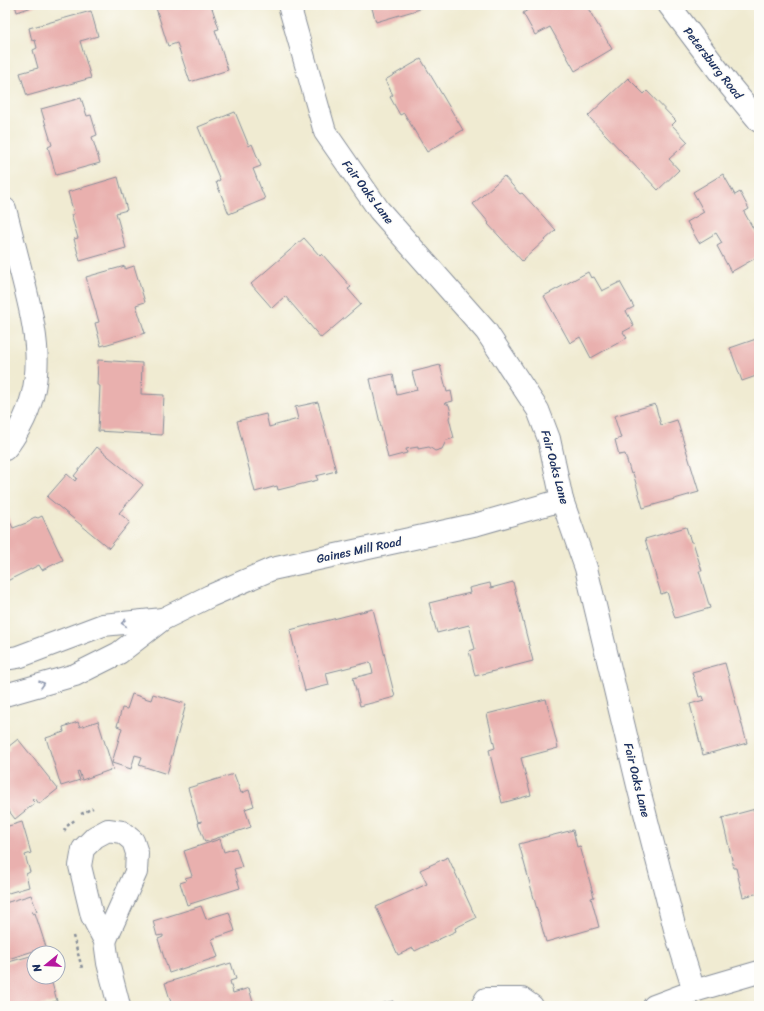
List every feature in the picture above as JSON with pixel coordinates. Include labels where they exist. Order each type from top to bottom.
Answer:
[{"type":"street","name":"Fair Oaks Lane","points":[[289,5],[325,132],[379,210],[486,331],[538,410],[549,439],[562,500],[586,568],[637,782],[676,933],[694,991]]},
{"type":"street","name":"Petersburg Road","points":[[669,5],[730,86],[759,121]]},
{"type":"street","points":[[5,209],[33,320],[37,352],[35,385],[26,416],[10,444],[5,449]]},
{"type":"street","name":"Gaines Mill Road","points":[[5,695],[75,675],[119,653],[163,619],[210,596],[272,569],[478,524],[562,500]]},
{"type":"street","name":"Gaines Mill Road","points":[[5,659],[18,657],[103,624],[163,619]]},
{"type":"street","points":[[105,941],[108,963],[119,1006]]},
{"type":"street","points":[[654,1006],[694,991],[759,972]]},
{"type":"street","points":[[482,1006],[486,999],[522,999],[532,1006]]},
{"type":"building","points":[[15,5],[38,5],[17,12]]},
{"type":"building","points":[[166,5],[211,5],[219,29],[215,30],[228,70],[190,82],[177,43],[168,46],[156,8]]},
{"type":"building","points":[[371,5],[419,5],[420,9],[376,22]]},
{"type":"building","points":[[536,5],[586,5],[612,49],[575,71],[550,27],[535,35],[523,13]]},
{"type":"building","points":[[91,11],[98,36],[80,41],[91,78],[27,96],[20,73],[38,68],[33,50],[37,48],[35,40],[32,41],[29,28]]},
{"type":"building","points":[[421,59],[463,130],[427,152],[404,113],[400,115],[390,97],[393,95],[385,80]]},
{"type":"building","points":[[628,78],[644,94],[647,91],[676,121],[672,125],[688,142],[669,159],[679,170],[658,190],[588,116]]},
{"type":"building","points":[[81,98],[87,116],[91,115],[97,135],[92,137],[100,163],[56,175],[48,147],[52,145],[41,109]]},
{"type":"building","points":[[235,112],[249,146],[252,144],[261,166],[253,169],[265,199],[229,214],[216,182],[220,180],[198,127]]},
{"type":"building","points":[[723,174],[735,195],[740,192],[749,209],[744,212],[759,239],[759,256],[731,272],[717,246],[722,243],[716,233],[699,243],[687,222],[704,212],[693,192]]},
{"type":"building","points":[[504,176],[556,230],[522,261],[488,224],[489,223],[473,204]]},
{"type":"building","points":[[118,177],[127,210],[116,213],[126,248],[80,261],[74,239],[78,238],[71,215],[74,214],[68,192]]},
{"type":"building","points":[[304,238],[320,256],[322,254],[351,287],[348,289],[361,304],[321,338],[285,296],[272,308],[251,284]]},
{"type":"building","points":[[125,266],[125,269],[134,266],[145,302],[136,305],[145,333],[101,346],[95,323],[99,322],[86,277]]},
{"type":"building","points":[[588,272],[591,278],[594,277],[602,291],[620,282],[634,307],[626,311],[634,326],[623,332],[627,338],[591,358],[580,337],[570,343],[544,296]]},
{"type":"building","points":[[759,338],[759,375],[742,381],[730,348]]},
{"type":"building","points":[[98,360],[142,363],[141,394],[164,395],[162,435],[98,431],[100,386],[97,385]]},
{"type":"building","points":[[440,365],[447,392],[451,391],[453,401],[445,403],[449,405],[451,413],[449,418],[454,438],[444,441],[445,443],[442,449],[435,451],[429,447],[418,449],[418,447],[406,449],[407,453],[388,458],[370,379],[393,374],[397,395],[417,390],[412,372]]},
{"type":"building","points":[[318,402],[336,471],[316,476],[318,480],[278,490],[277,486],[255,492],[237,421],[266,414],[269,427],[298,419],[295,407]]},
{"type":"building","points":[[655,404],[661,425],[677,420],[699,492],[643,508],[633,473],[631,474],[625,454],[619,455],[615,440],[621,438],[614,416]]},
{"type":"building","points":[[97,447],[143,485],[119,513],[130,522],[109,548],[47,497],[67,474],[75,481],[77,478],[74,476]]},
{"type":"building","points":[[5,511],[13,528],[29,522],[35,517],[38,518],[42,516],[63,560],[42,570],[39,565],[5,582]]},
{"type":"building","points":[[686,527],[691,542],[693,542],[702,571],[699,571],[710,608],[675,618],[667,592],[661,594],[645,539]]},
{"type":"building","points":[[513,582],[533,661],[475,676],[469,651],[475,649],[469,625],[437,633],[429,603],[470,593],[469,588],[490,583],[491,588]]},
{"type":"building","points":[[373,609],[395,697],[360,706],[353,678],[373,673],[370,662],[326,673],[329,685],[305,691],[290,630]]},
{"type":"building","points":[[725,663],[747,743],[703,755],[690,704],[704,700],[703,696],[699,697],[692,672]]},
{"type":"building","points":[[132,694],[151,700],[153,694],[186,704],[167,774],[139,765],[142,757],[135,755],[131,769],[112,763],[122,728],[117,726],[122,708],[127,709]]},
{"type":"building","points":[[546,699],[558,748],[521,758],[531,795],[502,803],[489,750],[495,748],[487,714]]},
{"type":"building","points":[[98,721],[113,769],[82,780],[79,771],[77,772],[80,780],[61,786],[46,738],[64,732],[63,727],[78,722],[80,727]]},
{"type":"building","points":[[18,739],[58,789],[39,804],[35,798],[32,800],[35,803],[15,819],[5,806],[5,753],[10,749],[8,747]]},
{"type":"building","points":[[234,774],[241,793],[249,790],[254,806],[245,809],[251,827],[205,842],[198,823],[202,821],[198,822],[188,788]]},
{"type":"building","points":[[759,808],[759,893],[743,897],[736,868],[734,868],[722,818]]},
{"type":"building","points":[[22,822],[31,853],[25,855],[30,872],[26,874],[29,887],[5,894],[5,827]]},
{"type":"building","points":[[573,830],[577,847],[580,846],[594,897],[591,898],[599,927],[546,942],[519,844]]},
{"type":"building","points":[[220,839],[224,852],[236,848],[242,867],[234,869],[240,888],[187,905],[180,883],[186,881],[185,878],[192,876],[184,851]]},
{"type":"building","points":[[448,857],[476,918],[455,928],[456,931],[415,951],[413,948],[398,955],[376,907],[427,884],[420,870]]},
{"type":"building","points":[[31,895],[37,911],[32,912],[33,914],[35,913],[45,945],[26,945],[26,953],[5,960],[5,903]]},
{"type":"building","points":[[201,906],[206,919],[229,912],[235,931],[212,939],[218,957],[169,973],[158,939],[163,937],[163,935],[157,936],[153,921]]},
{"type":"building","points":[[26,957],[26,985],[53,985],[57,1001],[39,1006],[5,1006],[5,963]]},
{"type":"building","points":[[231,963],[236,979],[230,981],[233,993],[249,988],[254,1006],[172,1006],[165,983]]},
{"type":"building","points":[[393,1001],[394,1006],[376,1006],[376,1005]]}]
